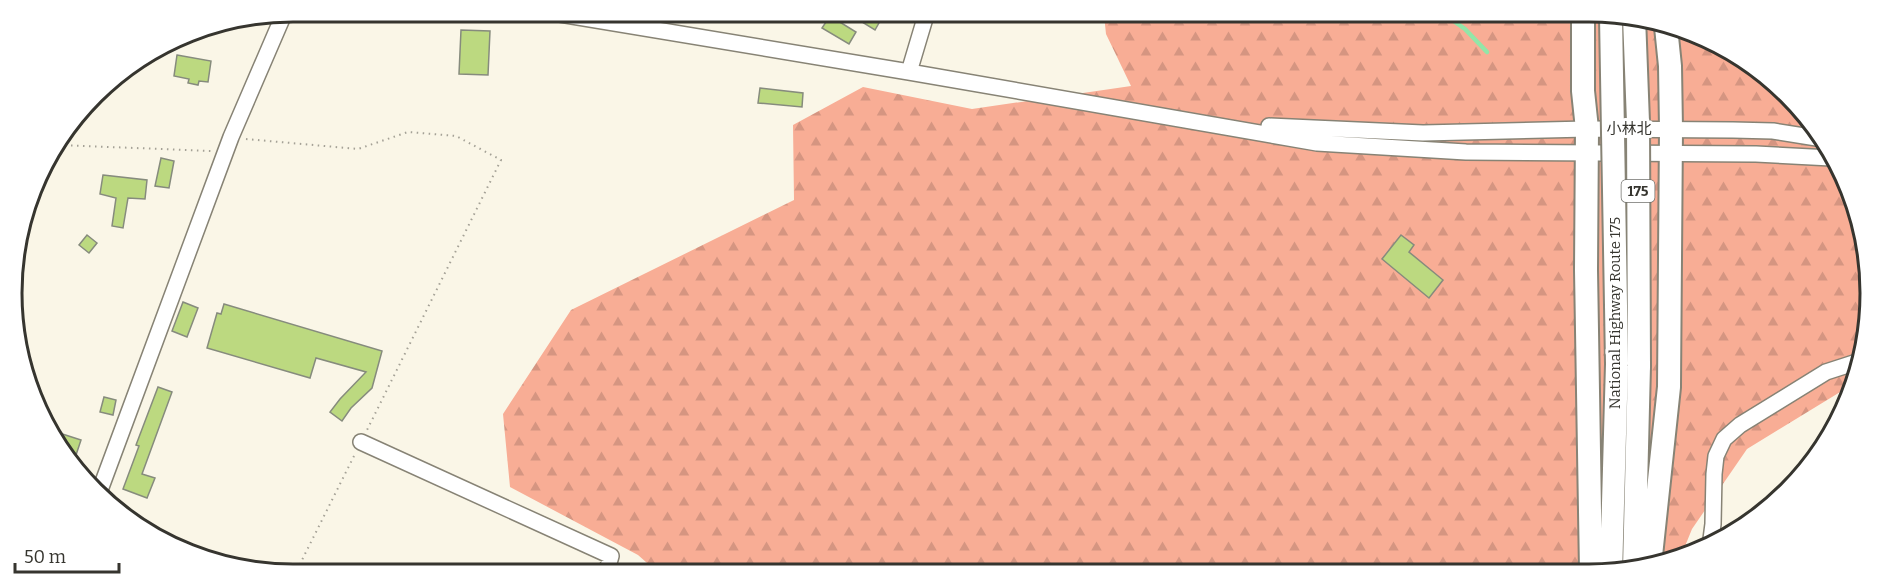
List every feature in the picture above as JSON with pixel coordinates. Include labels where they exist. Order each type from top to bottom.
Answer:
[{"type":"highway","points":[[1583,22],[1583,91],[1587,129],[1586,270],[1591,564]]},
{"type":"highway","name":"National Highway Route 175","points":[[1611,24],[1628,365],[1634,560]]},
{"type":"highway","name":"National Highway Route 175","points":[[1612,563],[1628,365],[1638,122],[1634,27]]},
{"type":"highway","points":[[1651,557],[1669,387],[1671,129],[1666,34]]},
{"type":"street","points":[[608,22],[1317,143],[1466,152],[1671,153],[1823,158]]},
{"type":"street","points":[[909,72],[924,22]]},
{"type":"street","points":[[101,484],[229,145],[280,23]]},
{"type":"street","name":"小林北","points":[[1203,123],[1423,133],[1671,129],[1773,131],[1809,137]]},
{"type":"street","points":[[1712,535],[1716,456],[1724,439],[1740,425],[1826,372],[1850,364]]},
{"type":"street","points":[[361,442],[611,556],[609,564]]},
{"type":"path","points":[[67,145],[229,145],[358,149],[408,132],[456,136],[501,159],[300,564]]},
{"type":"green space","points":[[1105,22],[1588,22],[1624,25],[1659,32],[1708,50],[1739,68],[1780,102],[1814,143],[1839,190],[1854,241],[1860,294],[1854,346],[1841,391],[1747,449],[1692,529],[1685,547],[1641,559],[1606,564],[648,564],[638,555],[510,487],[503,414],[571,310],[794,200],[793,125],[863,87],[972,109],[1131,86],[1106,34]]},
{"type":"building","points":[[826,22],[840,22],[856,32],[849,44],[822,28]]},
{"type":"building","points":[[862,22],[880,22],[875,30]]},
{"type":"building","points":[[461,30],[490,31],[488,75],[459,74]]},
{"type":"building","points":[[177,55],[211,61],[208,82],[199,81],[198,85],[188,83],[189,79],[174,76]]},
{"type":"building","points":[[760,88],[803,93],[802,107],[758,103]]},
{"type":"building","points":[[161,158],[174,161],[169,188],[155,186]]},
{"type":"building","points":[[103,175],[147,180],[145,199],[128,198],[123,228],[112,226],[116,198],[100,194]]},
{"type":"building","points":[[87,235],[97,243],[89,253],[79,245]]},
{"type":"building","points":[[1401,235],[1414,245],[1409,252],[1443,280],[1429,298],[1382,259]]},
{"type":"building","points":[[183,302],[198,308],[187,337],[172,331]]},
{"type":"building","points":[[224,304],[382,351],[372,388],[351,408],[342,421],[330,412],[366,372],[316,358],[310,378],[207,348],[217,313],[221,314]]},
{"type":"building","points":[[158,387],[172,392],[142,474],[155,478],[147,498],[123,489],[139,446],[136,445]]},
{"type":"building","points":[[104,397],[116,400],[113,415],[100,412]]},
{"type":"building","points":[[62,434],[81,440],[76,454]]},
{"type":"waterway","points":[[1455,22],[1487,52]]}]
